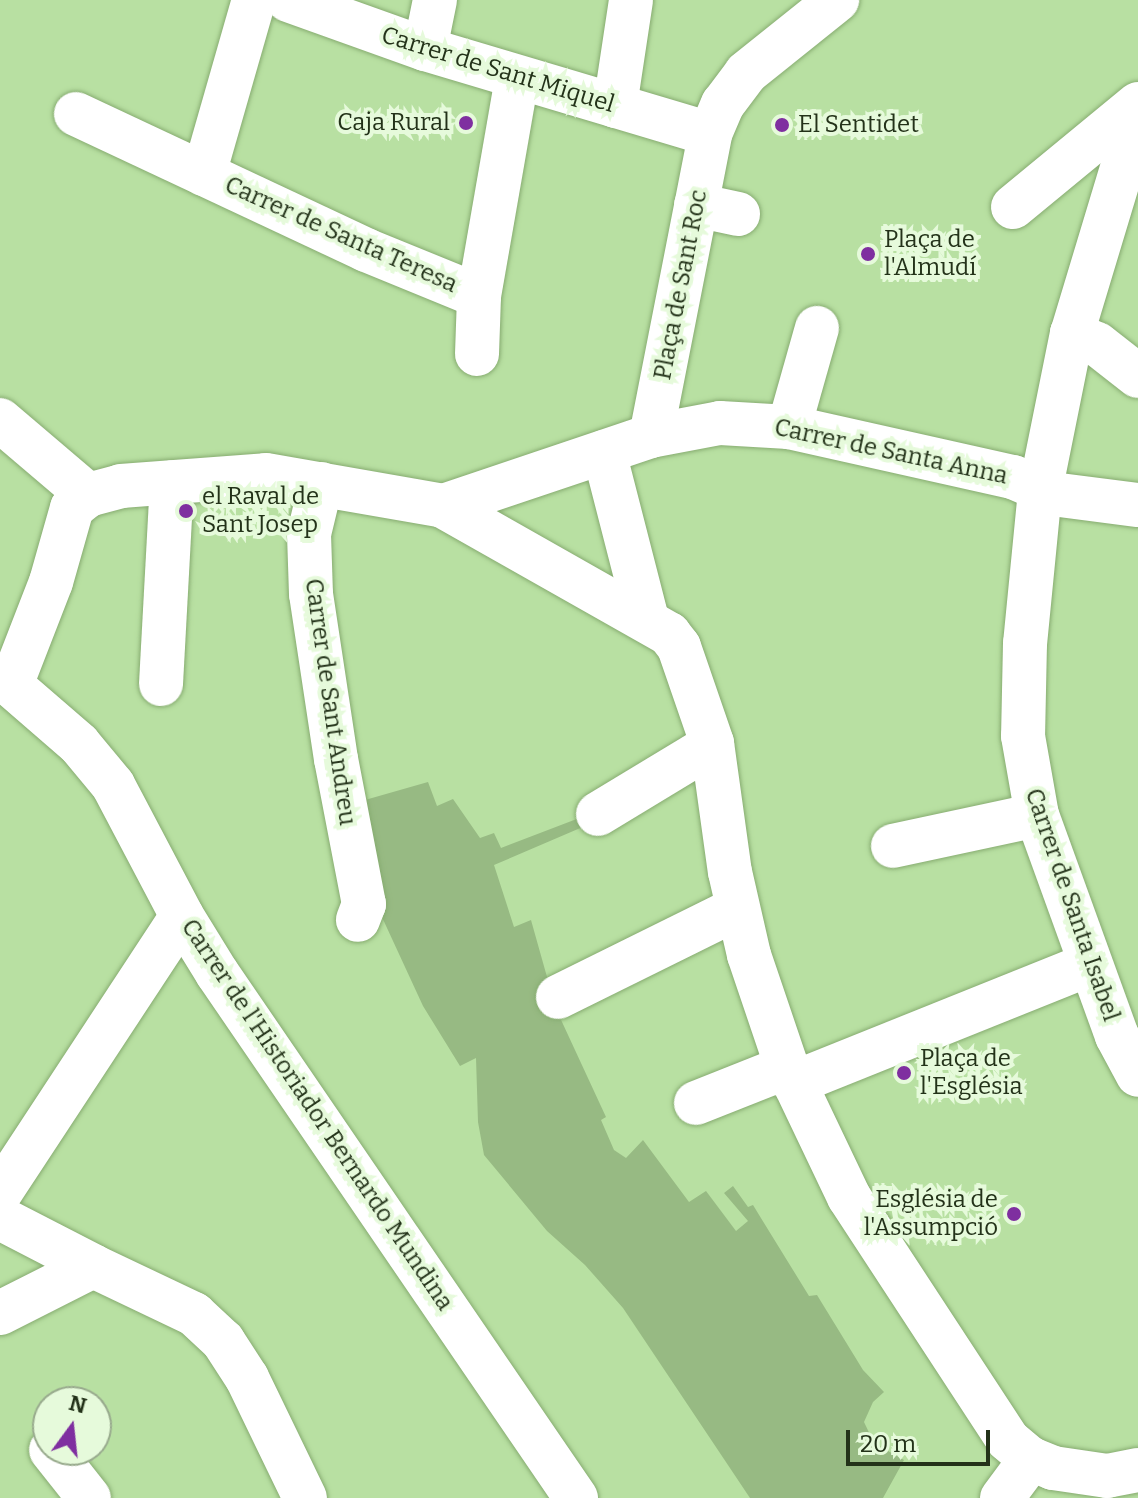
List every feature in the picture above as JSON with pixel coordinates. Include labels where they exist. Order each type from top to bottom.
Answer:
[{"type":"street","name":"Carrer de Santa Teresa","points":[[204,174],[254,0]]},
{"type":"street","name":"Carrer de Sant Miquel","points":[[288,0],[425,49],[710,134]]},
{"type":"street","points":[[425,49],[435,0]]},
{"type":"street","points":[[615,106],[631,0]]},
{"type":"street","name":"Plaça de Sant Roc","points":[[671,432],[717,210],[710,134],[723,104],[746,73],[837,0]]},
{"type":"street","name":"Carrer de Santa Teresa","points":[[477,354],[479,296],[517,78]]},
{"type":"street","points":[[1024,199],[1138,104]]},
{"type":"street","name":"Carrer de Santa Teresa","points":[[76,114],[366,250],[479,296]]},
{"type":"street","name":"Carrer de Santa Isabel","points":[[1138,115],[1072,333],[1040,491],[1025,643],[1023,722],[1028,781],[1037,815],[1117,1036],[1138,1075]]},
{"type":"street","points":[[789,427],[817,328]]},
{"type":"street","points":[[1072,333],[1097,344],[1138,376]]},
{"type":"street","points":[[0,420],[88,495]]},
{"type":"street","name":"Carrer de Santa Anna","points":[[671,432],[720,423],[789,427],[1013,477],[1040,491],[1085,501],[1138,505]]},
{"type":"street","points":[[443,506],[671,432]]},
{"type":"street","points":[[604,452],[663,633],[712,745],[736,909],[791,1075],[849,1197],[1000,1428],[1031,1459],[1053,1468],[1107,1476],[1138,1470]]},
{"type":"street","points":[[13,686],[51,582],[72,508],[88,495],[121,486],[266,475],[443,506],[663,633]]},
{"type":"street","points":[[161,684],[172,482]]},
{"type":"street","name":"Carrer de Sant Andreu","points":[[321,484],[309,534],[311,594],[336,759],[364,904],[358,920]]},
{"type":"street","name":"Carrer de l'Historiador Bernardo Mundina","points":[[13,686],[79,744],[107,776],[132,816],[182,916],[217,973],[576,1498]]},
{"type":"street","points":[[598,814],[712,745]]},
{"type":"street","points":[[893,846],[1037,815]]},
{"type":"street","points":[[558,997],[736,909]]},
{"type":"street","points":[[0,1193],[182,916]]},
{"type":"street","points":[[696,1103],[791,1075],[1090,964]]},
{"type":"street","points":[[0,1218],[194,1314],[223,1341],[247,1378],[305,1498]]},
{"type":"street","points":[[0,1313],[93,1266]]},
{"type":"street","points":[[1002,1498],[1031,1459]]},
{"type":"street","points":[[64,1466],[89,1498]]},
{"type":"green space","points":[[428,782],[437,806],[453,799],[480,838],[494,833],[501,848],[595,812],[599,820],[494,865],[514,927],[531,920],[556,1009],[606,1117],[601,1120],[614,1150],[626,1158],[643,1140],[689,1202],[706,1191],[736,1231],[748,1221],[724,1193],[733,1186],[748,1207],[753,1205],[809,1296],[817,1295],[863,1370],[884,1392],[873,1402],[864,1422],[874,1443],[904,1460],[883,1498],[750,1498],[623,1308],[585,1265],[547,1231],[484,1155],[478,1122],[476,1058],[460,1066],[423,1006],[375,902],[358,802]]},
{"type":"place","name":"Caja Rural","points":[[466,123]]},
{"type":"place","name":"El Sentidet","points":[[782,125]]},
{"type":"place","name":"Plaça de l'Almudí","points":[[868,254]]},
{"type":"place","name":"el Raval de Sant Josep","points":[[186,511]]},
{"type":"place","name":"Plaça de l'Església","points":[[904,1073]]},
{"type":"place","name":"Església de l'Assumpció","points":[[1014,1214]]}]
